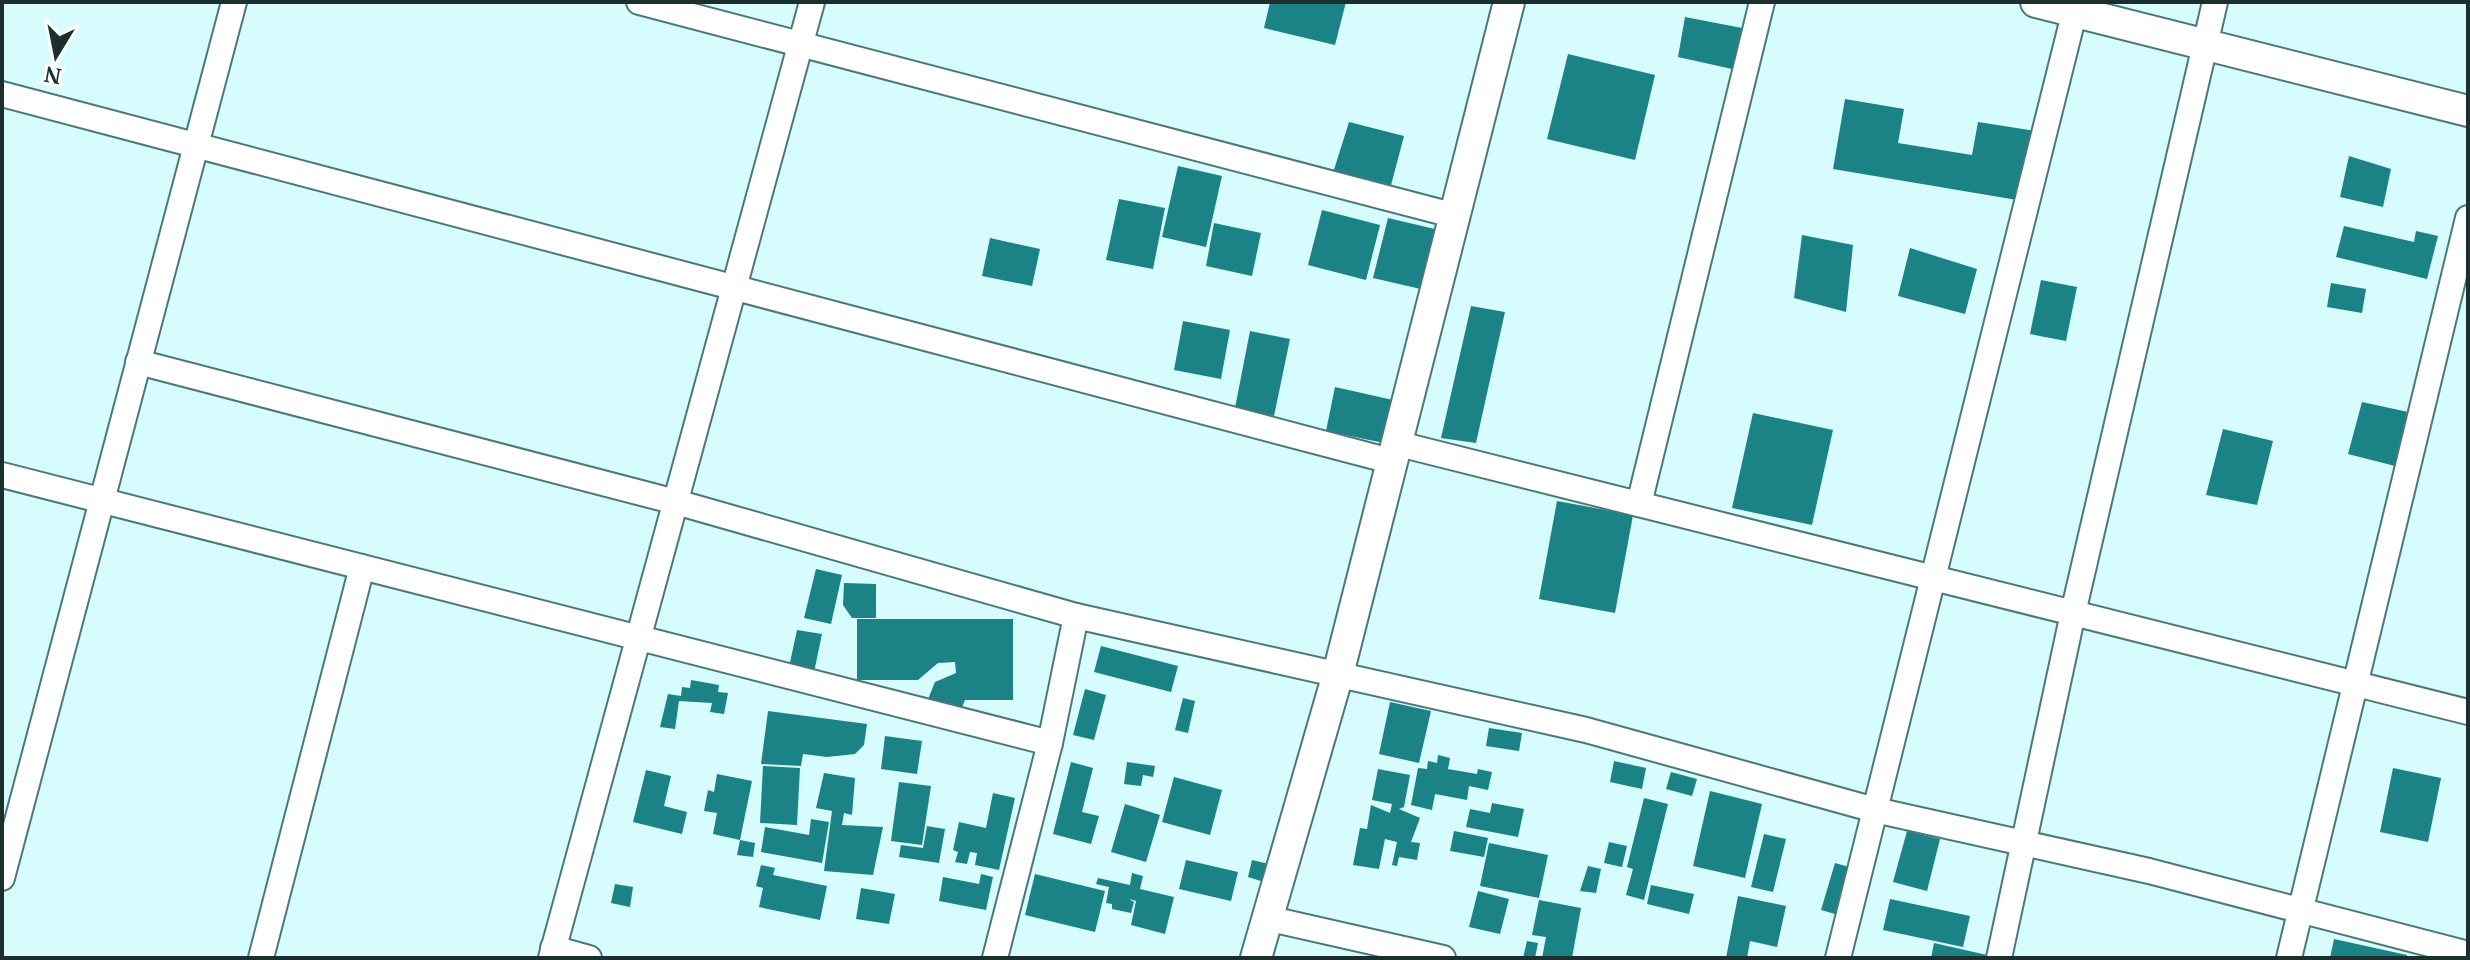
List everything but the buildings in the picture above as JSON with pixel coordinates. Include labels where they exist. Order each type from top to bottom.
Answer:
[{"type":"street","points":[[2,878],[234,2]]},
{"type":"street","points":[[639,2],[1456,216]]},
{"type":"street","points":[[589,958],[552,953],[812,2]]},
{"type":"street","points":[[1256,958],[1338,674],[1509,2]]},
{"type":"street","points":[[1639,504],[1762,2]]},
{"type":"street","points":[[2036,2],[2076,7],[2204,44],[2468,111]]},
{"type":"street","points":[[1999,958],[2073,613],[2215,2]]},
{"type":"street","points":[[1838,958],[2076,7]]},
{"type":"street","points":[[2,94],[734,286],[1396,453],[1639,504],[2468,712]]},
{"type":"street","points":[[2289,958],[2297,911],[2468,218]]},
{"type":"street","points":[[138,362],[676,502],[1076,616],[1586,730],[1875,810],[2149,871],[2468,954]]},
{"type":"street","points":[[2,475],[1050,743]]},
{"type":"street","points":[[261,958],[362,567]]},
{"type":"street","points":[[995,958],[1050,743],[1076,616]]},
{"type":"street","points":[[1266,918],[1443,958]]}]
